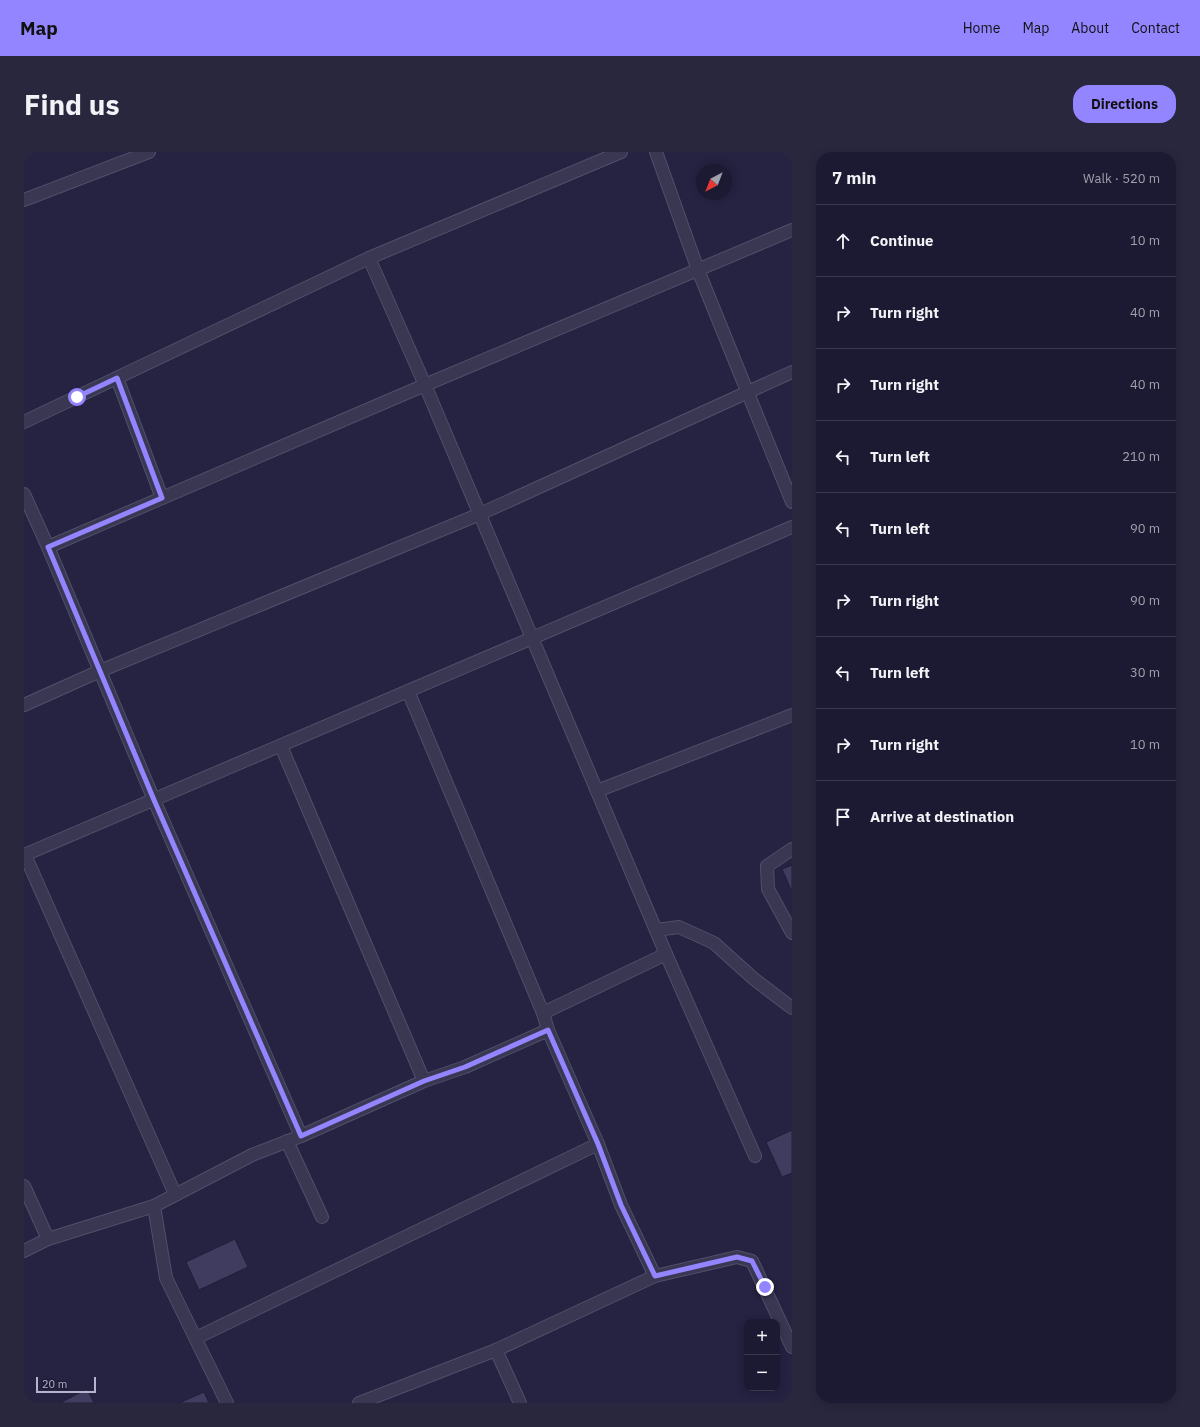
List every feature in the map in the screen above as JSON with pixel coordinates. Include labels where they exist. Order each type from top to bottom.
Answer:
[{"type":"street","points":[[24,200],[149,152]]},
{"type":"street","points":[[24,422],[369,258],[621,152]]},
{"type":"street","points":[[656,152],[698,270],[792,502]]},
{"type":"street","points":[[48,547],[425,385],[792,230]]},
{"type":"street","points":[[369,258],[533,638],[666,954],[755,1156]]},
{"type":"street","points":[[24,704],[100,671],[480,514],[792,372]]},
{"type":"street","points":[[117,378],[162,498]]},
{"type":"street","points":[[24,494],[48,547],[154,800],[301,1136]]},
{"type":"street","points":[[175,1194],[24,855],[533,638],[791,530]]},
{"type":"street","points":[[408,691],[548,1030],[598,1144],[621,1205],[655,1276]]},
{"type":"street","points":[[597,791],[792,715]]},
{"type":"street","points":[[281,746],[424,1081]]},
{"type":"street","points":[[792,849],[767,866],[768,889],[792,933]]},
{"type":"street","points":[[656,930],[679,927],[714,943],[754,979],[792,1008]]},
{"type":"street","points":[[542,1013],[666,954]]},
{"type":"street","points":[[24,1250],[48,1239],[154,1206],[252,1155],[301,1136],[424,1081],[465,1067],[548,1030]]},
{"type":"street","points":[[287,1142],[322,1217]]},
{"type":"street","points":[[196,1338],[598,1144]]},
{"type":"street","points":[[24,1186],[48,1239]]},
{"type":"street","points":[[154,1206],[166,1278],[227,1403]]},
{"type":"street","points":[[359,1403],[496,1350],[655,1276],[737,1257],[752,1261],[792,1347]]},
{"type":"street","points":[[496,1350],[520,1403]]},
{"type":"building","points":[[792,865],[792,892],[782,869]]},
{"type":"building","points":[[792,1130],[792,1173],[782,1177],[766,1142]]},
{"type":"building","points":[[235,1239],[248,1267],[199,1290],[186,1262]]},
{"type":"building","points":[[87,1389],[94,1403],[60,1403]]},
{"type":"building","points":[[204,1392],[209,1403],[179,1403]]},
{"type":"route","points":[[77,397],[117,378],[162,498],[48,547],[154,800],[301,1136],[424,1081],[465,1067],[548,1030],[598,1144],[621,1205],[655,1276],[737,1257],[752,1261],[765,1287]]}]
